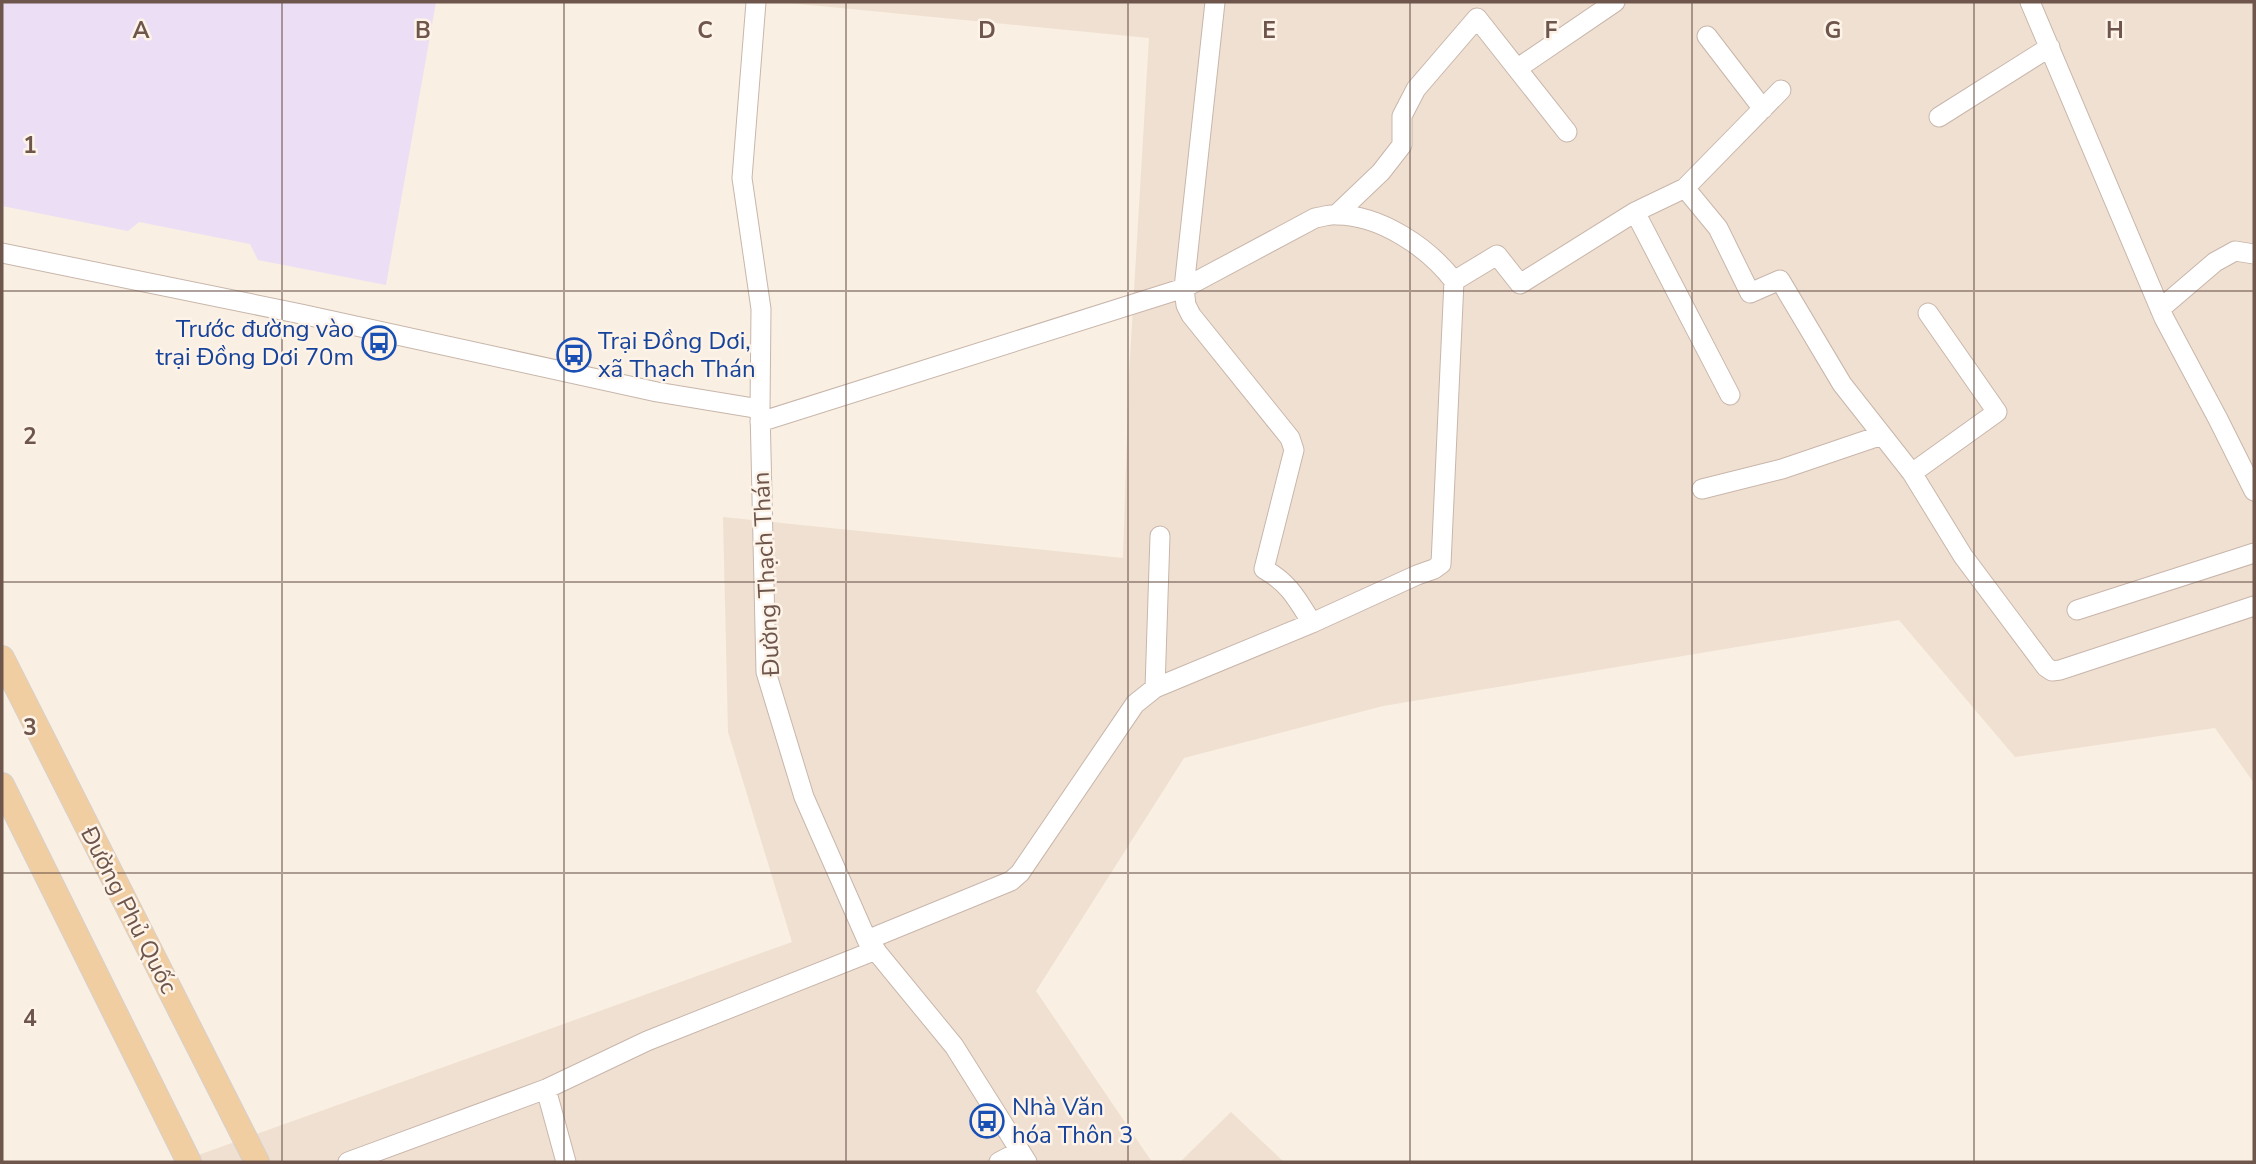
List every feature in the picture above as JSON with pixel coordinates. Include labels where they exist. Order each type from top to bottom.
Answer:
[{"type":"main road","name":"Đường Phủ Quốc","points":[[2,658],[257,1162]]},
{"type":"main road","points":[[2,785],[190,1162]]},
{"type":"street","name":"Đường Thạch Thán","points":[[756,2],[742,178],[761,309],[760,416],[766,671],[804,797],[872,945],[954,1046],[1024,1157]]},
{"type":"street","points":[[1215,2],[1184,288],[1186,304],[1191,315],[1290,438],[1294,450],[1264,569],[1282,579],[1312,623]]},
{"type":"street","points":[[1518,68],[1615,2]]},
{"type":"street","points":[[2030,2],[2160,309],[2254,491]]},
{"type":"street","points":[[1337,215],[1381,172],[1402,145],[1402,116],[1416,89],[1477,10],[1567,132]]},
{"type":"street","points":[[1707,36],[1763,108]]},
{"type":"street","points":[[1939,117],[2050,47]]},
{"type":"street","points":[[1454,281],[1497,255],[1520,284],[1635,212],[1685,188],[1781,90]]},
{"type":"street","points":[[1685,188],[1718,228],[1750,293],[1780,280],[1842,384],[1912,473],[1963,556],[2046,667],[2052,671],[2254,606]]},
{"type":"street","points":[[1635,212],[1730,395]]},
{"type":"street","points":[[2,253],[314,317],[760,416],[1184,288],[1315,218],[1337,215],[1377,223],[1410,240],[1439,262],[1454,281],[1441,564],[1312,623],[1155,688],[1135,704],[1020,873],[1011,881],[872,945],[647,1041],[546,1089],[348,1162]]},
{"type":"street","points":[[2160,309],[2215,262],[2235,251],[2254,254]]},
{"type":"street","points":[[1912,473],[1997,412],[1928,313]]},
{"type":"street","points":[[1702,489],[1782,469],[1882,435]]},
{"type":"street","points":[[1155,688],[1160,536]]},
{"type":"street","points":[[2077,610],[2254,554]]},
{"type":"street","points":[[546,1089],[566,1162]]},
{"type":"street","points":[[999,1162],[1024,1157]]},
{"type":"shaded area","points":[[2,2],[436,2],[386,285],[258,260],[250,244],[139,222],[128,231],[2,206]]},
{"type":"shaded area","points":[[779,2],[2254,2],[2254,783],[2215,728],[2015,757],[1899,620],[1383,706],[1184,758],[1036,991],[1152,1162],[179,1162],[792,942],[728,732],[723,517],[1123,558],[1129,375],[1149,38]]},
{"type":"shaded area","points":[[1231,1112],[1284,1162],[1180,1162]]},
{"type":"place","name":"Trước đường vào trại Đồng Dơi 70m","points":[[379,343]]},
{"type":"place","name":"Trại Đồng Dơi, xã Thạch Thán","points":[[574,355]]},
{"type":"place","name":"Nhà Văn hóa Thôn 3","points":[[987,1121]]}]
